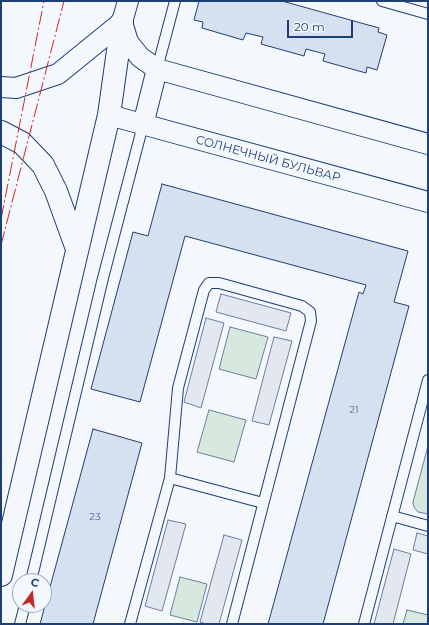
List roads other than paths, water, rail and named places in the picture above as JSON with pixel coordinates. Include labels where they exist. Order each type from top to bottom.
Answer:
[{"type":"street","points":[[1,575],[109,115],[122,22],[128,1]]},
{"type":"street","points":[[122,22],[128,42],[140,57],[157,69],[428,144]]},
{"type":"street","points":[[1,87],[16,88],[58,74],[122,22]]},
{"type":"street","points":[[143,125],[157,69]]},
{"type":"street","name":"СОЛНЕЧНЫЙ БУЛЬВАР","points":[[109,115],[428,202]]},
{"type":"street","points":[[1,132],[22,143],[43,165],[56,191],[77,249]]},
{"type":"lane","points":[[157,69],[175,1]]},
{"type":"lane","points":[[382,1],[428,14]]},
{"type":"lane","points":[[33,573],[103,278],[143,125]]},
{"type":"lane","points":[[130,624],[170,478],[178,388],[204,290],[209,283],[219,283],[302,306],[310,312],[312,321],[232,624]]},
{"type":"lane","points":[[364,624],[392,516],[424,410],[428,380]]},
{"type":"lane","points":[[170,478],[264,502]]},
{"type":"lane","points":[[392,516],[428,526]]},
{"type":"lane","points":[[20,624],[23,613]]}]
